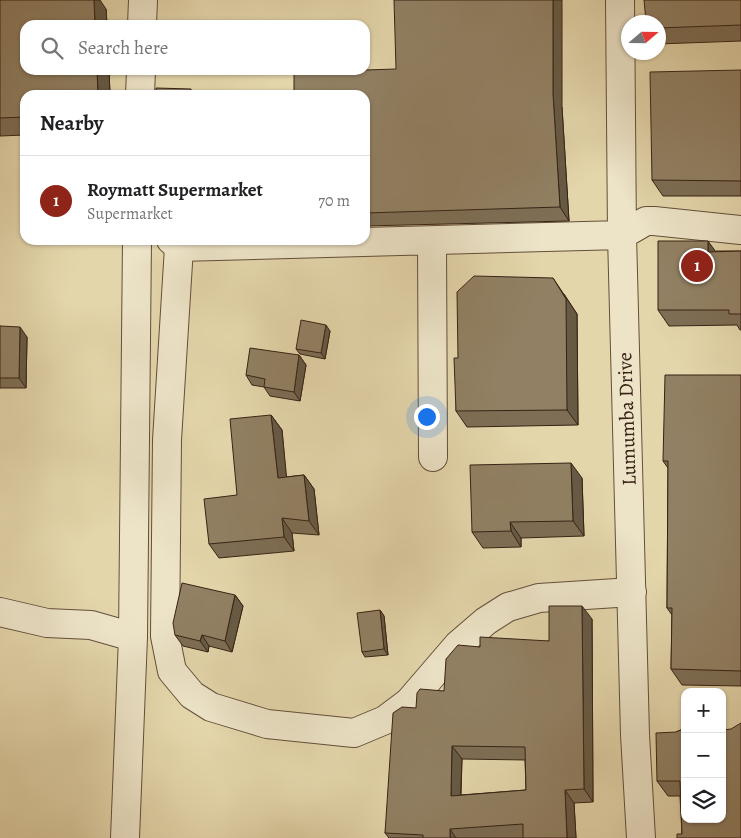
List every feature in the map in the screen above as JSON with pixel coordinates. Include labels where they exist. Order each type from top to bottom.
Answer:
[{"type":"street","points":[[142,20],[143,0]]},
{"type":"street","name":"Lumumba Drive","points":[[620,0],[622,235],[632,592],[647,734],[641,838]]},
{"type":"street","points":[[140,90],[141,75]]},
{"type":"street","points":[[370,241],[622,235],[646,221],[741,230]]},
{"type":"street","points":[[432,241],[433,457]]},
{"type":"street","points":[[125,838],[133,637],[137,245]]},
{"type":"street","points":[[175,245],[167,440],[165,636],[172,671],[192,695],[211,707],[267,724],[354,733],[385,720],[409,702],[458,645],[486,621],[508,607],[547,598],[632,592]]},
{"type":"street","points":[[0,612],[47,623],[91,625],[133,637]]},
{"type":"building","points":[[0,0],[94,0],[95,20],[20,20],[20,75],[97,75],[98,90],[20,90],[20,117],[0,118]]},
{"type":"building","points":[[394,0],[553,0],[553,94],[560,207],[370,213],[370,90],[294,90],[294,75],[370,75],[370,70],[396,69]]},
{"type":"building","points":[[644,0],[741,0],[741,25],[666,28],[666,15],[645,15]]},
{"type":"building","points":[[741,70],[741,181],[652,180],[650,72]]},
{"type":"building","points":[[156,88],[191,90],[156,90]]},
{"type":"building","points":[[658,241],[708,241],[708,252],[741,251],[741,314],[729,314],[729,310],[658,310]]},
{"type":"building","points":[[474,276],[553,278],[566,299],[567,410],[456,411],[454,358],[458,358],[457,292]]},
{"type":"building","points":[[301,320],[326,325],[321,353],[296,349]]},
{"type":"building","points":[[0,326],[20,327],[19,378],[0,378]]},
{"type":"building","points":[[250,348],[299,355],[294,392],[264,387],[265,379],[246,375]]},
{"type":"building","points":[[665,375],[741,375],[741,671],[671,669],[672,608],[667,608],[668,461],[663,461]]},
{"type":"building","points":[[271,415],[278,478],[304,475],[309,521],[282,518],[284,537],[209,544],[204,499],[237,495],[230,419]]},
{"type":"building","points":[[571,463],[573,521],[510,522],[511,531],[472,532],[470,465]]},
{"type":"building","points":[[182,583],[235,595],[225,641],[202,635],[200,641],[175,635],[173,623]]},
{"type":"building","points":[[549,606],[582,606],[584,789],[565,790],[567,838],[523,838],[523,824],[450,829],[450,838],[423,838],[423,835],[385,833],[393,713],[402,707],[416,708],[417,693],[420,689],[444,691],[446,659],[458,645],[480,647],[480,637],[549,641]],"holes":[[[452,746],[525,747],[526,790],[451,796]]]},
{"type":"building","points":[[380,610],[384,649],[362,652],[357,613]]},
{"type":"building","points":[[741,723],[741,838],[677,838],[677,834],[682,834],[682,823],[726,823],[726,730]]},
{"type":"building","points":[[681,730],[681,808],[680,781],[657,781],[656,733],[676,732]]},
{"type":"place","name":"Roymatt Supermarket","points":[[697,266]]}]
